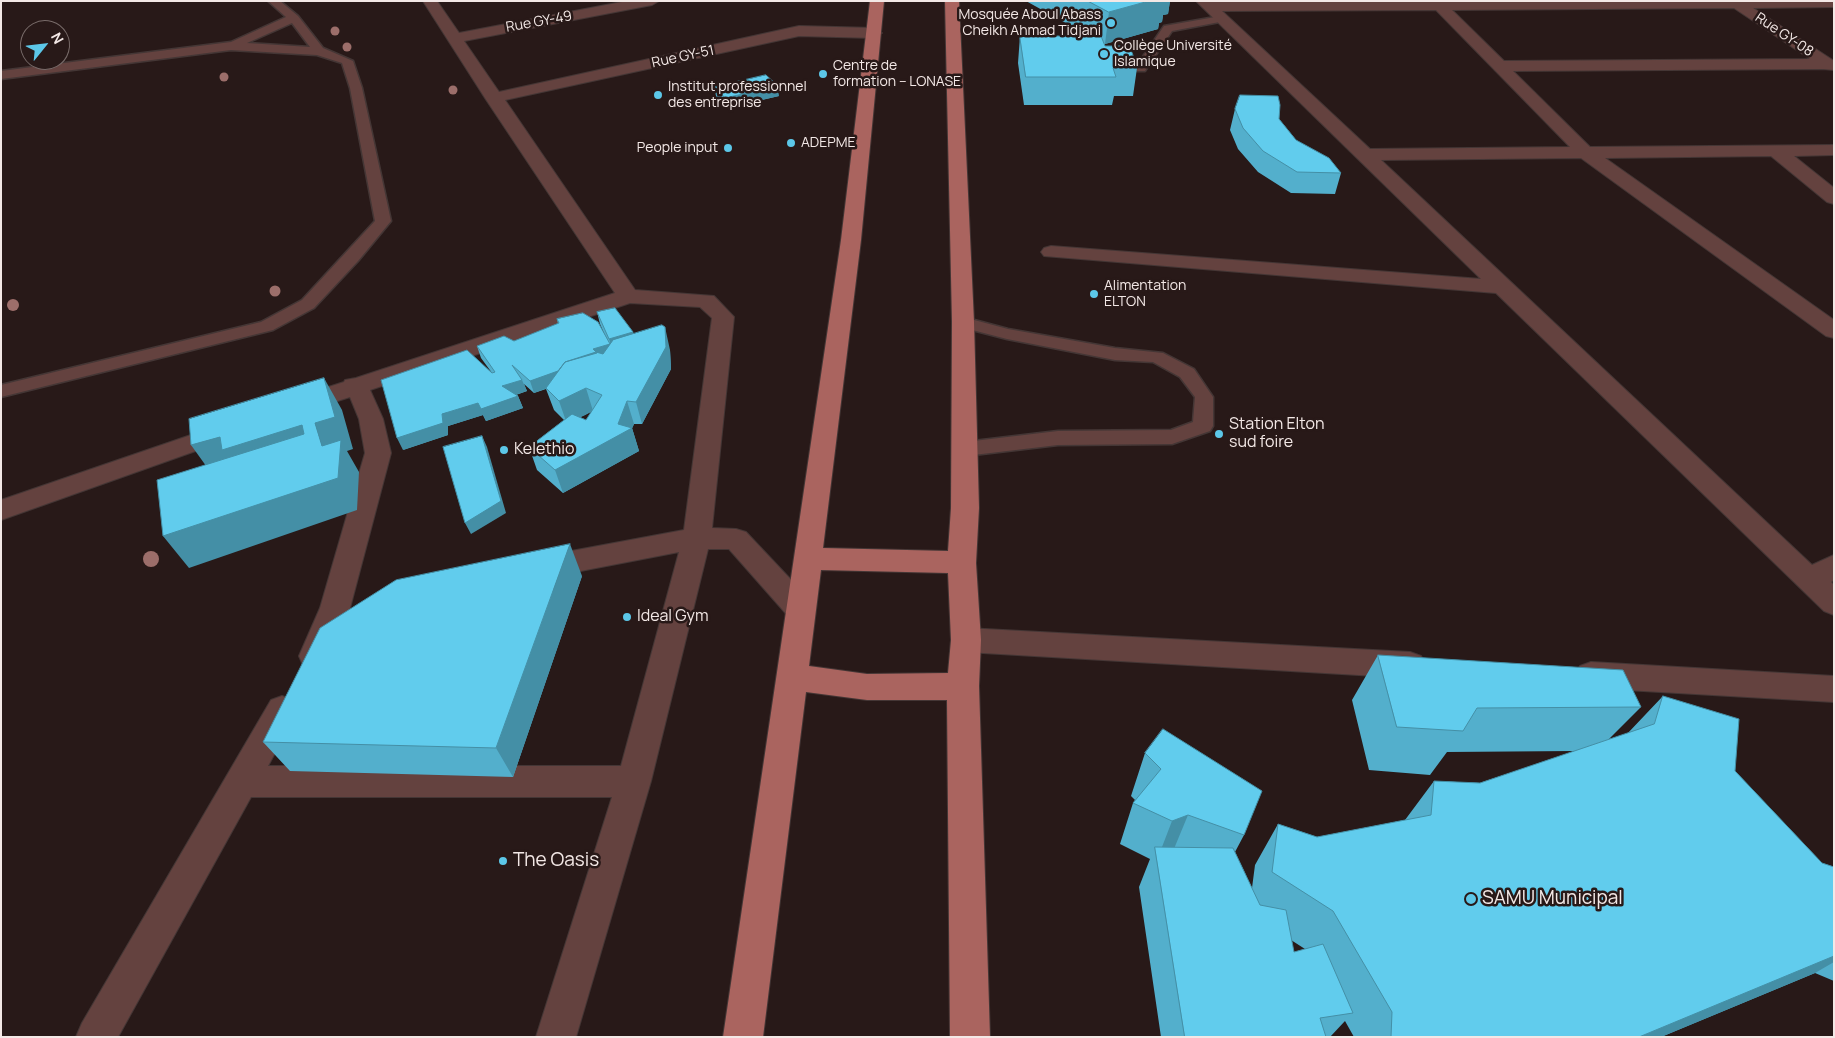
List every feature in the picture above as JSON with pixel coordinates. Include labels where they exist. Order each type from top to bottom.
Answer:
[{"type":"main road","points":[[743,1037],[851,240],[877,1]]},
{"type":"main road","points":[[952,1],[963,322],[966,508],[962,564],[966,640],[964,686],[970,1037]]},
{"type":"main road","points":[[807,559],[880,559],[962,564]]},
{"type":"main road","points":[[791,677],[868,687],[964,686]]},
{"type":"street","points":[[430,1],[493,98],[628,296]]},
{"type":"street","name":"Rue GY-49","points":[[454,38],[585,8],[652,1]]},
{"type":"street","name":"Rue GY-08","points":[[1736,2],[1831,66]]},
{"type":"street","points":[[1437,3],[1586,153],[1834,331]]},
{"type":"street","points":[[1211,9],[1437,3],[1834,3]]},
{"type":"street","points":[[1211,9],[1502,286],[1822,573],[1834,603]]},
{"type":"street","name":"Rue GY-51","points":[[493,98],[799,31],[874,33]]},
{"type":"street","points":[[1499,66],[1831,66]]},
{"type":"street","points":[[1775,150],[1834,198]]},
{"type":"street","points":[[1365,155],[1834,150]]},
{"type":"street","points":[[1051,252],[1502,286]]},
{"type":"street","points":[[271,415],[354,385],[628,296],[706,301],[723,317],[697,538],[634,781],[556,1037]]},
{"type":"street","points":[[96,1037],[297,684],[350,605],[378,453],[371,419],[364,400],[354,385]]},
{"type":"street","points":[[5,512],[243,425]]},
{"type":"street","points":[[512,574],[697,538],[736,539],[800,609]]},
{"type":"street","points":[[966,640],[1435,666]]},
{"type":"street","points":[[1564,674],[1834,689]]},
{"type":"street","points":[[241,782],[634,781]]},
{"type":"lane","points":[[273,1],[294,18],[319,51]]},
{"type":"lane","points":[[1141,68],[1168,28],[1211,9]]},
{"type":"lane","points":[[231,46],[294,18]]},
{"type":"lane","points":[[1,75],[231,46],[319,51],[347,61],[356,88],[383,221],[352,258],[308,304],[267,326],[1,391]]},
{"type":"lane","points":[[963,322],[1007,334],[1115,354],[1157,356],[1187,373],[1204,397],[1203,426],[1172,437],[1058,438],[965,449]]},
{"type":"building","points":[[1088,1],[1149,1],[1109,12]]},
{"type":"building","points":[[1020,36],[1101,36],[1105,46],[1130,46],[1137,68],[1113,68],[1116,77],[1026,77]]},
{"type":"building","points":[[766,75],[778,86],[725,98],[715,87]]},
{"type":"building","points":[[1240,95],[1278,96],[1280,105],[1279,119],[1296,140],[1329,158],[1341,173],[1297,172],[1263,151],[1243,128],[1235,109]]},
{"type":"building","points":[[615,308],[633,332],[609,339],[597,312]]},
{"type":"building","points":[[583,313],[598,322],[610,344],[593,349],[597,353],[565,362],[558,371],[530,381],[512,365],[522,380],[502,386],[518,396],[481,409],[478,403],[442,414],[443,423],[397,438],[381,380],[467,350],[492,373],[495,372],[477,346],[504,336],[514,341],[559,323],[557,319]]},
{"type":"building","points":[[662,325],[665,327],[666,347],[636,402],[627,401],[618,424],[632,428],[555,470],[529,447],[572,414],[586,420],[602,395],[586,388],[559,401],[546,388],[565,362],[596,352],[603,354],[613,340]]},
{"type":"building","points":[[324,378],[335,417],[315,423],[322,446],[341,440],[338,478],[163,536],[157,480],[304,434],[302,425],[222,450],[220,437],[191,445],[189,419]]},
{"type":"building","points":[[482,436],[501,501],[465,523],[443,447]]},
{"type":"building","points":[[570,544],[496,748],[263,742],[320,628],[396,580]]},
{"type":"building","points":[[1378,655],[1623,670],[1641,707],[1477,708],[1463,731],[1397,727]]},
{"type":"building","points":[[1663,696],[1739,719],[1735,771],[1822,863],[1834,867],[1834,956],[1639,1037],[1391,1037],[1392,1012],[1333,911],[1272,872],[1278,824],[1317,837],[1431,815],[1434,781],[1480,783],[1654,724]]},
{"type":"building","points":[[1163,729],[1262,791],[1244,835],[1188,815],[1172,821],[1133,803],[1161,769],[1145,753]]},
{"type":"building","points":[[1155,847],[1233,848],[1260,905],[1286,910],[1294,952],[1323,944],[1353,1013],[1320,1018],[1326,1037],[1185,1037]]},
{"type":"place","name":"Mosquée Aboul Abass Cheikh Ahmad Tidjani","points":[[1111,23]]},
{"type":"place","name":"Collège Université Islamique","points":[[1104,54]]},
{"type":"place","name":"Centre de formation – LONASE","points":[[823,74]]},
{"type":"place","name":"Institut professionnel des entreprise","points":[[658,95]]},
{"type":"place","name":"ADEPME","points":[[791,143]]},
{"type":"place","name":"People input","points":[[728,148]]},
{"type":"place","name":"Alimentation ELTON","points":[[1094,294]]},
{"type":"place","name":"Station Elton sud foire","points":[[1219,434]]},
{"type":"place","name":"Kelethio","points":[[504,450]]},
{"type":"place","name":"Ideal Gym","points":[[627,617]]},
{"type":"place","name":"The Oasis","points":[[503,861]]},
{"type":"place","name":"SAMU Municipal","points":[[1471,899]]}]
